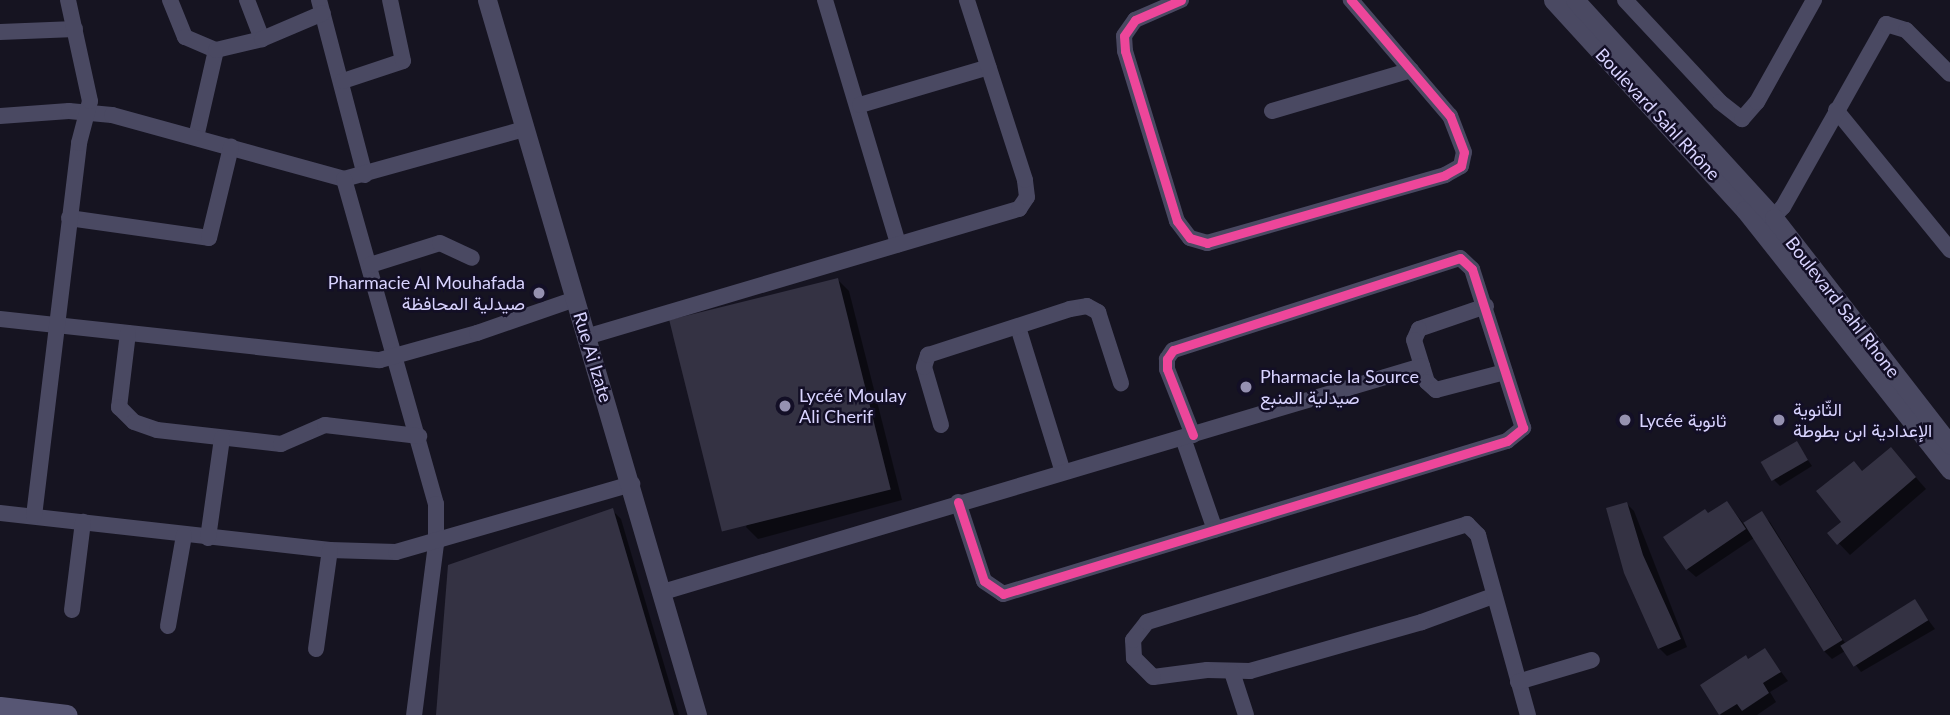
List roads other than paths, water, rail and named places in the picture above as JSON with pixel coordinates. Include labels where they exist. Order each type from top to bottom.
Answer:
[{"type":"main road","points":[[0,708],[67,715]]},
{"type":"street","points":[[34,516],[69,218],[88,113],[89,89],[68,0]]},
{"type":"street","points":[[170,0],[185,37],[216,50],[262,39],[321,7],[343,81],[365,175]]},
{"type":"street","points":[[247,0],[262,39]]},
{"type":"street","points":[[343,81],[403,61],[390,0]]},
{"type":"street","name":"Rue Ai Izate","points":[[487,0],[632,484],[697,715]]},
{"type":"street","points":[[825,0],[859,105],[898,244]]},
{"type":"street","points":[[586,337],[1013,212],[1025,203],[1025,180],[967,0]]},
{"type":"street","points":[[1181,0],[1135,20],[1127,27],[1125,44],[1171,204],[1182,230],[1197,243],[1225,240],[1456,171],[1464,159],[1459,134],[1411,70],[1351,0]]},
{"type":"street","name":"Boulevard Sahl Rhône","points":[[1553,0],[1576,5],[1732,171]]},
{"type":"street","points":[[1625,0],[1720,102],[1742,119],[1750,115],[1814,0]]},
{"type":"street","name":"Boulevard Sahl Rhône","points":[[1576,5],[1768,223]]},
{"type":"street","points":[[1768,223],[1886,24],[1906,30],[1950,74]]},
{"type":"street","points":[[0,32],[75,29]]},
{"type":"street","points":[[196,137],[216,50]]},
{"type":"street","points":[[859,105],[989,67]]},
{"type":"street","points":[[1272,111],[1411,70]]},
{"type":"street","points":[[1836,110],[1950,250]]},
{"type":"street","points":[[0,116],[88,113],[196,137],[344,179],[524,128]]},
{"type":"street","points":[[69,218],[209,238],[231,147]]},
{"type":"street","name":"Boulevard Sahl Rhone","points":[[1732,171],[1950,470]]},
{"type":"street","points":[[344,179],[419,436],[436,504],[436,544],[415,715]]},
{"type":"street","name":"Boulevard Sahl Rhone","points":[[1768,223],[1950,445]]},
{"type":"street","points":[[370,265],[440,243],[472,258]]},
{"type":"street","points":[[958,502],[984,581],[1003,594],[1215,530],[1514,438],[1523,428],[1472,269],[1460,258],[1173,350],[1167,359],[1167,369],[1215,530]]},
{"type":"street","points":[[0,319],[363,360],[395,357],[575,299]]},
{"type":"street","points":[[1486,306],[1419,329],[1414,340],[1429,386],[1441,391],[1505,372]]},
{"type":"street","points":[[941,425],[925,358],[1070,309],[1094,308],[1102,317],[1121,383]]},
{"type":"street","points":[[1018,327],[1063,472]]},
{"type":"street","points":[[128,333],[122,415],[158,430],[281,444],[331,425],[419,436]]},
{"type":"street","points":[[663,592],[1422,366]]},
{"type":"street","points":[[208,538],[222,438]]},
{"type":"street","points":[[0,513],[208,538],[330,550],[396,552],[436,544],[632,484]]},
{"type":"street","points":[[72,610],[83,522]]},
{"type":"street","points":[[1493,596],[1262,668],[1232,672],[1207,670],[1153,677],[1134,658],[1133,640],[1147,622],[1461,524],[1476,530],[1528,715]]},
{"type":"street","points":[[169,626],[184,535]]},
{"type":"street","points":[[316,649],[330,550]]},
{"type":"street","points":[[1518,682],[1592,660]]},
{"type":"street","points":[[1232,672],[1246,715]]},
{"type":"place","name":"Pharmacie Al Mouhafada صيدلية المحافظة","points":[[539,293]]},
{"type":"place","name":"Pharmacie la Source صيدلية المنبع","points":[[1246,387]]},
{"type":"place","name":"Lycéé Moulay Ali Cherif","points":[[785,406]]},
{"type":"place","name":"Lycée ثانوية","points":[[1625,420]]},
{"type":"place","name":"الثّانوية الإعدادية ابن بطوطة","points":[[1779,420]]}]
